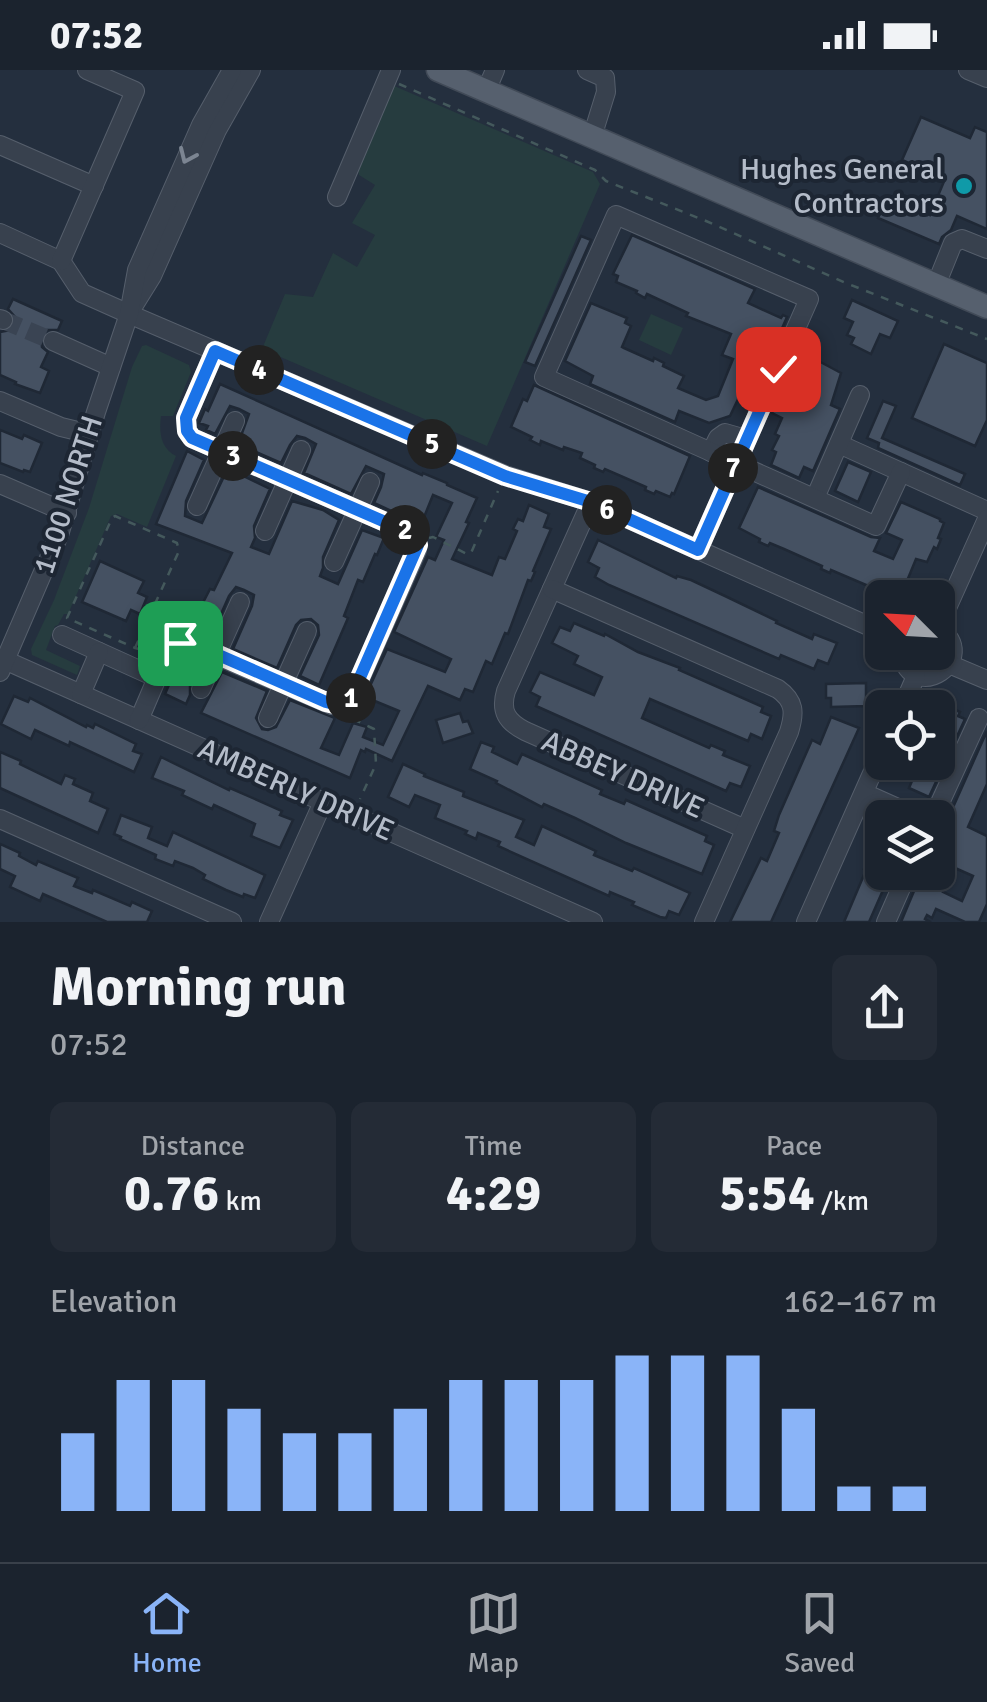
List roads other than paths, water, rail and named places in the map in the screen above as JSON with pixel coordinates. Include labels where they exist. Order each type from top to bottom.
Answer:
[{"type":"main road","points":[[438,70],[491,80],[592,137],[987,307]]},
{"type":"street","points":[[61,261],[135,91],[86,70]]},
{"type":"street","name":"1100 NORTH","points":[[2,663],[51,556],[66,513],[129,314],[136,270],[200,124],[232,70]]},
{"type":"street","name":"1100 NORTH","points":[[129,314],[152,276],[209,147],[250,70]]},
{"type":"street","points":[[587,70],[607,74],[606,92],[592,137]]},
{"type":"street","points":[[968,70],[987,78]]},
{"type":"street","points":[[337,197],[389,74]]},
{"type":"street","points":[[0,144],[94,186]]},
{"type":"street","points":[[698,550],[736,463],[746,440],[809,299],[616,214],[544,377],[736,463],[815,498],[876,526],[900,472]]},
{"type":"street","points":[[0,234],[61,261],[82,293],[505,476],[591,502],[865,624]]},
{"type":"street","points":[[936,285],[953,243],[962,239],[987,248]]},
{"type":"street","points":[[53,342],[111,367]]},
{"type":"street","points":[[139,720],[168,652],[176,644],[191,643],[347,712],[425,539],[192,438],[185,422],[215,351]]},
{"type":"street","points":[[815,498],[860,395]]},
{"type":"street","points":[[0,401],[90,434]]},
{"type":"street","points":[[197,506],[235,421]]},
{"type":"street","points":[[712,452],[725,432],[746,440]]},
{"type":"street","points":[[838,444],[987,510]]},
{"type":"street","points":[[265,531],[302,450]]},
{"type":"street","points":[[334,562],[370,482]]},
{"type":"street","points":[[0,484],[66,513]]},
{"type":"street","points":[[591,502],[552,588],[778,690],[793,705],[789,732],[704,922]]},
{"type":"street","points":[[955,590],[987,519]]},
{"type":"street","name":"ABBEY DRIVE","points":[[552,588],[506,691],[504,714],[525,731],[745,830]]},
{"type":"street","points":[[201,689],[240,602]]},
{"type":"street","points":[[268,718],[306,632]]},
{"type":"street","points":[[62,634],[157,678]]},
{"type":"street","points":[[80,694],[100,652]]},
{"type":"street","name":"AMBERLY DRIVE","points":[[2,663],[593,922]]},
{"type":"street","points":[[955,667],[987,680]]},
{"type":"street","points":[[909,670],[916,676],[934,676],[945,670]]},
{"type":"street","points":[[910,690],[916,676]]},
{"type":"street","points":[[942,800],[979,718]]},
{"type":"street","points":[[806,922],[870,780]]},
{"type":"street","points":[[864,793],[880,800]]},
{"type":"street","points":[[268,922],[323,802]]},
{"type":"street","points":[[0,818],[232,922]]},
{"type":"street","points":[[886,922],[900,890]]},
{"type":"tunnel","points":[[3,320],[53,341]]},
{"type":"place","name":"Hughes General Contractors","points":[[964,186]]}]
